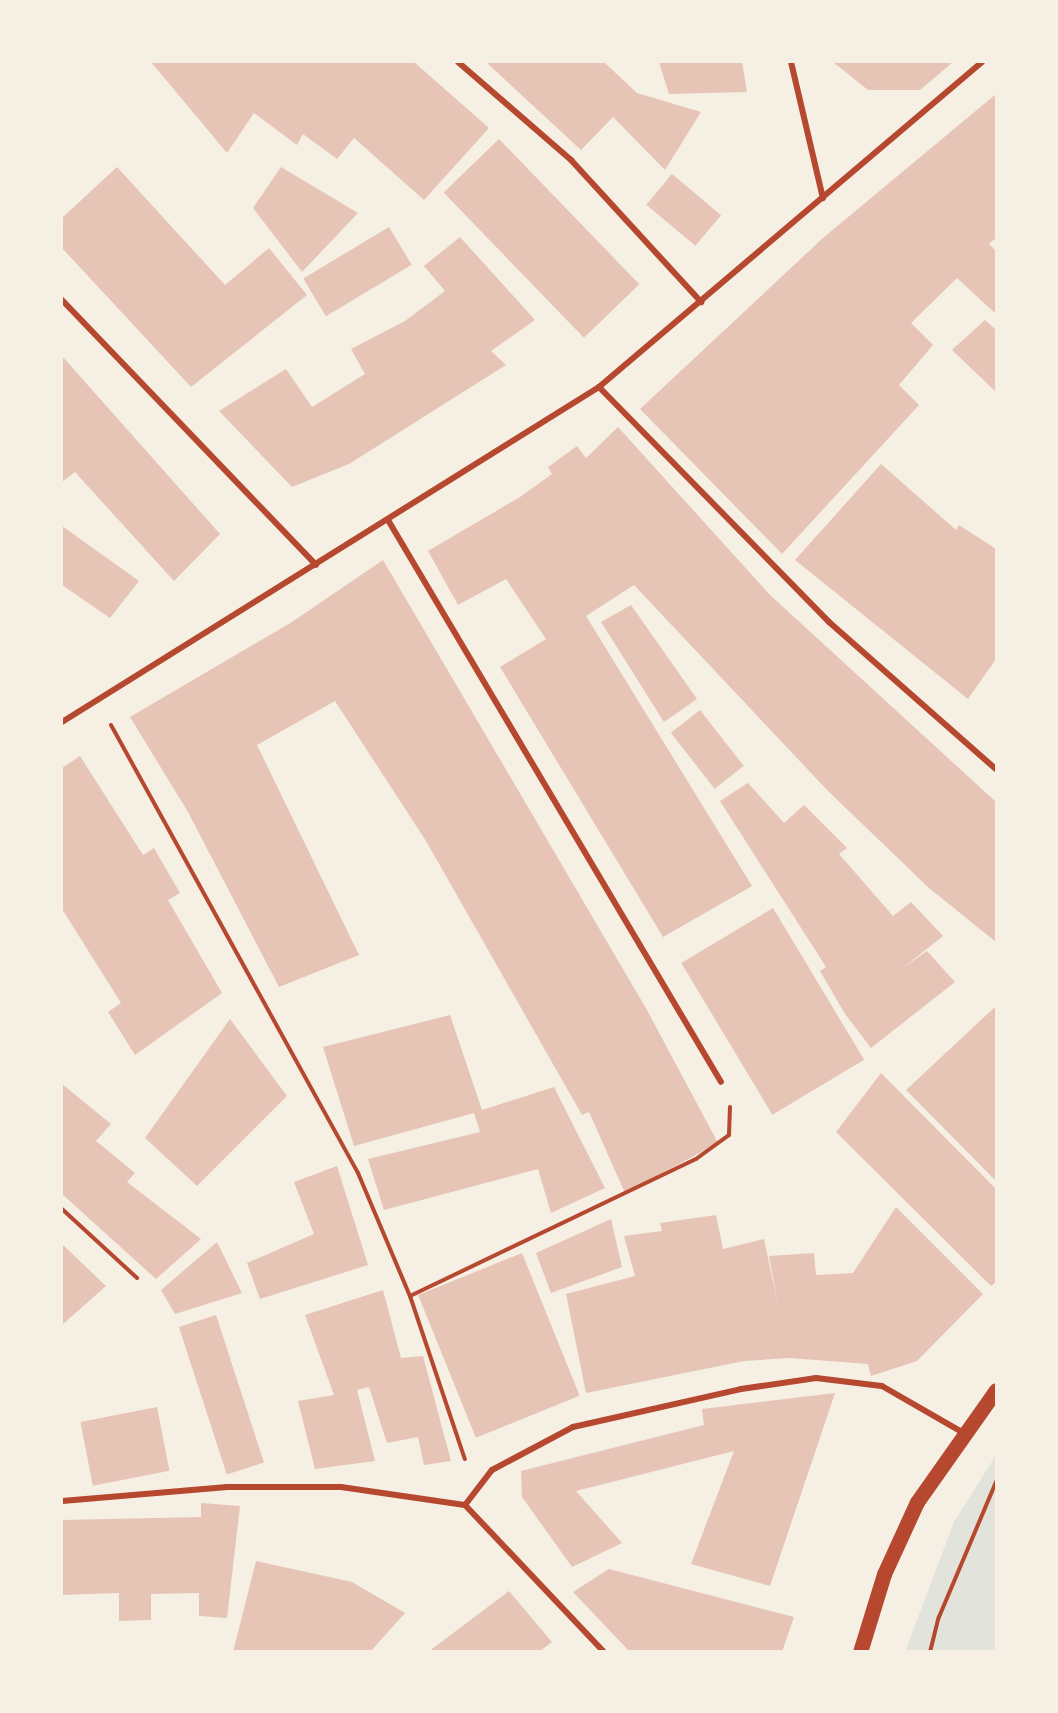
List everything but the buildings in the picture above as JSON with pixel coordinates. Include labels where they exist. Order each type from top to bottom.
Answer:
[{"type":"main road","points":[[860,1652],[884,1575],[917,1502],[962,1432],[996,1390]]},
{"type":"street","points":[[458,62],[571,160],[701,302]]},
{"type":"street","points":[[791,62],[824,198]]},
{"type":"street","points":[[62,722],[599,387],[982,62]]},
{"type":"street","points":[[62,300],[316,564]]},
{"type":"street","points":[[599,387],[829,622],[996,769]]},
{"type":"street","points":[[388,520],[722,1082]]},
{"type":"street","points":[[465,1505],[492,1470],[573,1427],[752,1388],[816,1378],[882,1386],[962,1432]]},
{"type":"street","points":[[62,1501],[227,1487],[341,1487],[465,1505],[604,1652]]},
{"type":"path","points":[[98,700],[358,1173],[410,1296],[465,1459],[465,1505]]},
{"type":"path","points":[[410,1296],[703,1154],[729,1135],[733,1114],[722,1082]]},
{"type":"path","points":[[62,1209],[136,1278]]},
{"type":"path","points":[[930,1652],[943,1607],[996,1482]]},
{"type":"shaded area","points":[[996,1455],[996,1651],[905,1652],[954,1522]]}]
